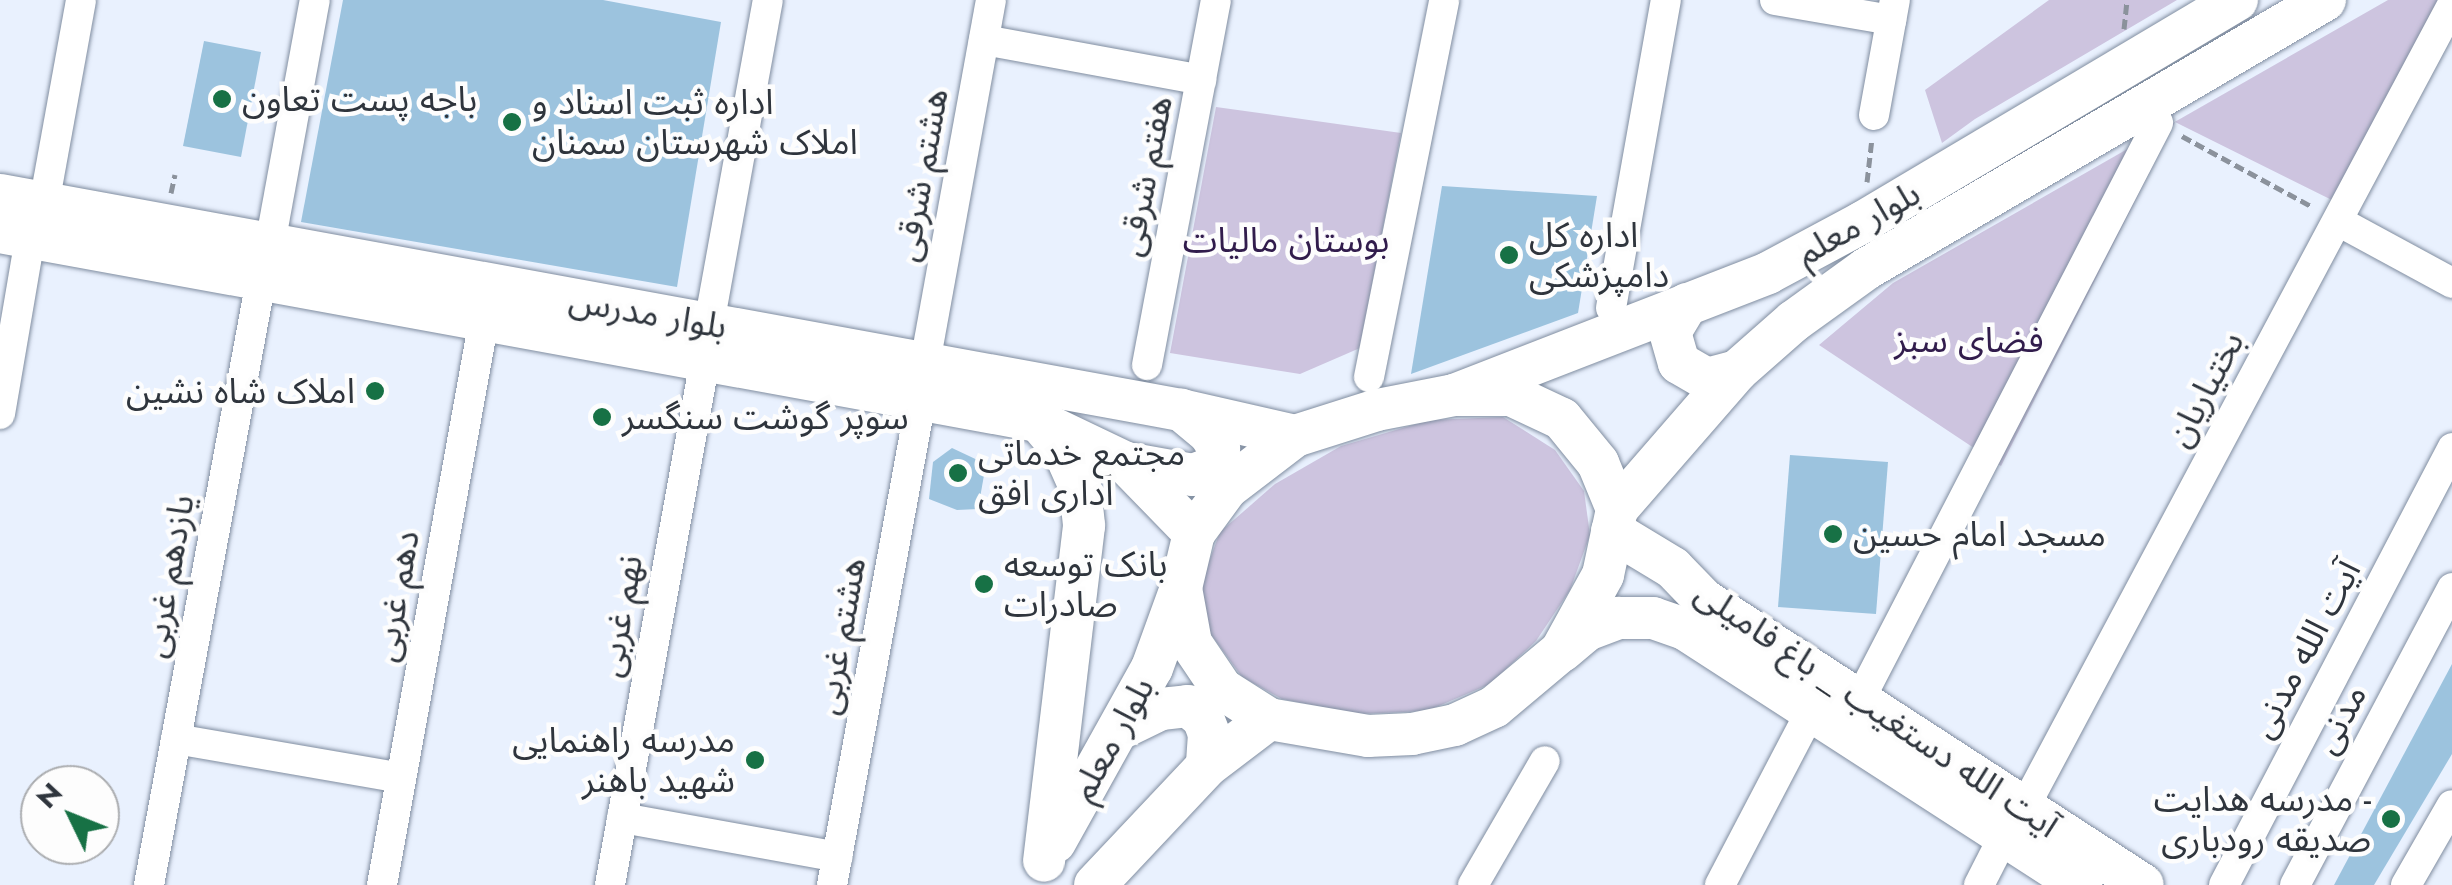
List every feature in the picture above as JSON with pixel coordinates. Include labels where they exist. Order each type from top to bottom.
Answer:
[{"type":"main road","name":"بلوار معلم","points":[[1454,395],[1768,272],[1863,222],[2237,0]]},
{"type":"main road","name":"بلوار معلم","points":[[1615,520],[1738,371],[1794,320],[1866,269],[2325,0]]},
{"type":"main road","name":"بلوار مدرس","points":[[0,196],[25,224],[266,262],[923,382],[1181,410],[1296,436]]},
{"type":"main road","name":"بلوار مدرس","points":[[439,294],[484,320],[707,342]]},
{"type":"main road","points":[[1686,304],[1670,332],[1678,363],[1706,379],[1738,371]]},
{"type":"main road","name":"بلوار مدرس","points":[[923,382],[1038,421],[1126,463],[1194,533]]},
{"type":"main road","points":[[1194,533],[1227,488],[1296,436],[1377,410],[1454,395],[1510,395],[1562,420],[1598,463],[1615,520],[1603,574],[1562,651]]},
{"type":"main road","points":[[1126,463],[1193,475],[1214,467],[1220,450],[1210,434],[1181,410]]},
{"type":"main road","points":[[1038,421],[1064,450],[1080,487],[1084,526],[1038,873]]},
{"type":"main road","name":"آیت الله دستغیب _ باغ فامیلی","points":[[1615,520],[1673,568],[1704,600],[1859,701],[2014,822],[2081,885]]},
{"type":"main road","name":"بلوار معلم","points":[[1038,873],[1152,668],[1181,588],[1194,533]]},
{"type":"main road","points":[[1653,618],[1638,600],[1642,580],[1658,570],[1673,568]]},
{"type":"main road","points":[[1181,588],[1191,643],[1222,689],[1270,719]]},
{"type":"main road","name":"آیت الله دستغیب _ باغ فامیلی","points":[[1270,719],[1368,736],[1412,734],[1456,725],[1494,707],[1588,630],[1619,618],[1653,618],[1685,629],[1812,711],[2014,822],[2142,885]]},
{"type":"main road","points":[[1118,730],[1160,709],[1188,706],[1202,718],[1209,734],[1208,766]]},
{"type":"main road","name":"بلوار معلم","points":[[1096,885],[1208,766],[1270,719]]},
{"type":"street","points":[[0,414],[25,224],[82,0]]},
{"type":"street","name":"یازدهم غربی","points":[[150,885],[314,0]]},
{"type":"street","name":"نهم غربی","points":[[610,885],[768,0]]},
{"type":"street","name":"هشتم شرقی","points":[[923,382],[992,0]]},
{"type":"street","name":"هفتم شرقی","points":[[1147,365],[1216,0]]},
{"type":"street","points":[[1369,378],[1444,0]]},
{"type":"street","points":[[1611,308],[1666,0]]},
{"type":"street","points":[[1775,0],[1893,10],[1874,115]]},
{"type":"street","name":"بختیاریان","points":[[1979,885],[2452,5]]},
{"type":"street","points":[[984,40],[1201,80]]},
{"type":"street","points":[[1859,701],[2158,123]]},
{"type":"street","points":[[2338,220],[2452,283]]},
{"type":"street","name":"دهم غربی","points":[[382,885],[484,320]]},
{"type":"street","name":"هشتم غربی","points":[[835,871],[923,382]]},
{"type":"street","name":"آیت الله مدنی","points":[[2224,885],[2452,448]]},
{"type":"street","name":"مدنی","points":[[2295,885],[2452,588]]},
{"type":"street","points":[[1720,885],[1812,711]]},
{"type":"street","points":[[176,738],[401,778]]},
{"type":"street","points":[[1473,885],[1546,761]]},
{"type":"street","points":[[2406,885],[2452,805]]},
{"type":"street","points":[[622,818],[835,871]]},
{"type":"path","points":[[1863,222],[1874,115]]},
{"type":"path","points":[[2158,123],[2338,220]]},
{"type":"green space","points":[[2049,0],[2177,0],[1975,119],[1942,143],[1925,90]]},
{"type":"green space","name":"فضای سبز","points":[[2388,0],[2452,0],[2354,211],[2175,122],[2001,466],[1819,345],[1893,283]]},
{"type":"green space","name":"بوستان مالیات","points":[[1216,107],[1401,133],[1360,348],[1300,374],[1170,353]]},
{"type":"green space","points":[[1503,417],[1555,450],[1584,491],[1590,535],[1570,590],[1536,641],[1490,684],[1427,711],[1356,714],[1282,699],[1242,677],[1210,633],[1198,591],[1220,532],[1275,484],[1341,446],[1430,420]]},
{"type":"building","name":"اداره ثبت اسناد و املاک شهرستان سمنان","points":[[343,0],[603,0],[721,22],[677,287],[301,222]]},
{"type":"building","name":"باجه پست تعاون","points":[[204,41],[261,52],[241,157],[183,146]]},
{"type":"building","name":"اداره کل دامپزشکی","points":[[1442,186],[1597,196],[1578,313],[1411,374]]},
{"type":"building","name":"مجتمع خدماتی اداری افق","points":[[952,448],[986,464],[978,509],[957,510],[929,499],[933,462]]},
{"type":"building","name":"مسجد امام حسین","points":[[1790,455],[1888,462],[1876,614],[1778,607]]},
{"type":"building","name":"مدرسه هدایت - صدیقه رودباری","points":[[2452,664],[2452,754],[2374,885],[2334,885]]},
{"type":"place","name":"باجه پست تعاون","points":[[222,99]]},
{"type":"place","name":"اداره ثبت اسناد و املاک شهرستان سمنان","points":[[512,122]]},
{"type":"place","name":"اداره کل دامپزشکی","points":[[1509,255]]},
{"type":"place","name":"املاک شاه نشین","points":[[375,391]]},
{"type":"place","name":"سوپر گوشت سنگسر","points":[[602,417]]},
{"type":"place","name":"مجتمع خدماتی اداری افق","points":[[958,473]]},
{"type":"place","name":"مسجد امام حسین","points":[[1833,534]]},
{"type":"place","name":"بانک توسعه صادرات","points":[[984,584]]},
{"type":"place","name":"مدرسه راهنمایی شهید باهنر","points":[[755,760]]},
{"type":"place","name":"مدرسه هدایت - صدیقه رودباری","points":[[2391,819]]}]
